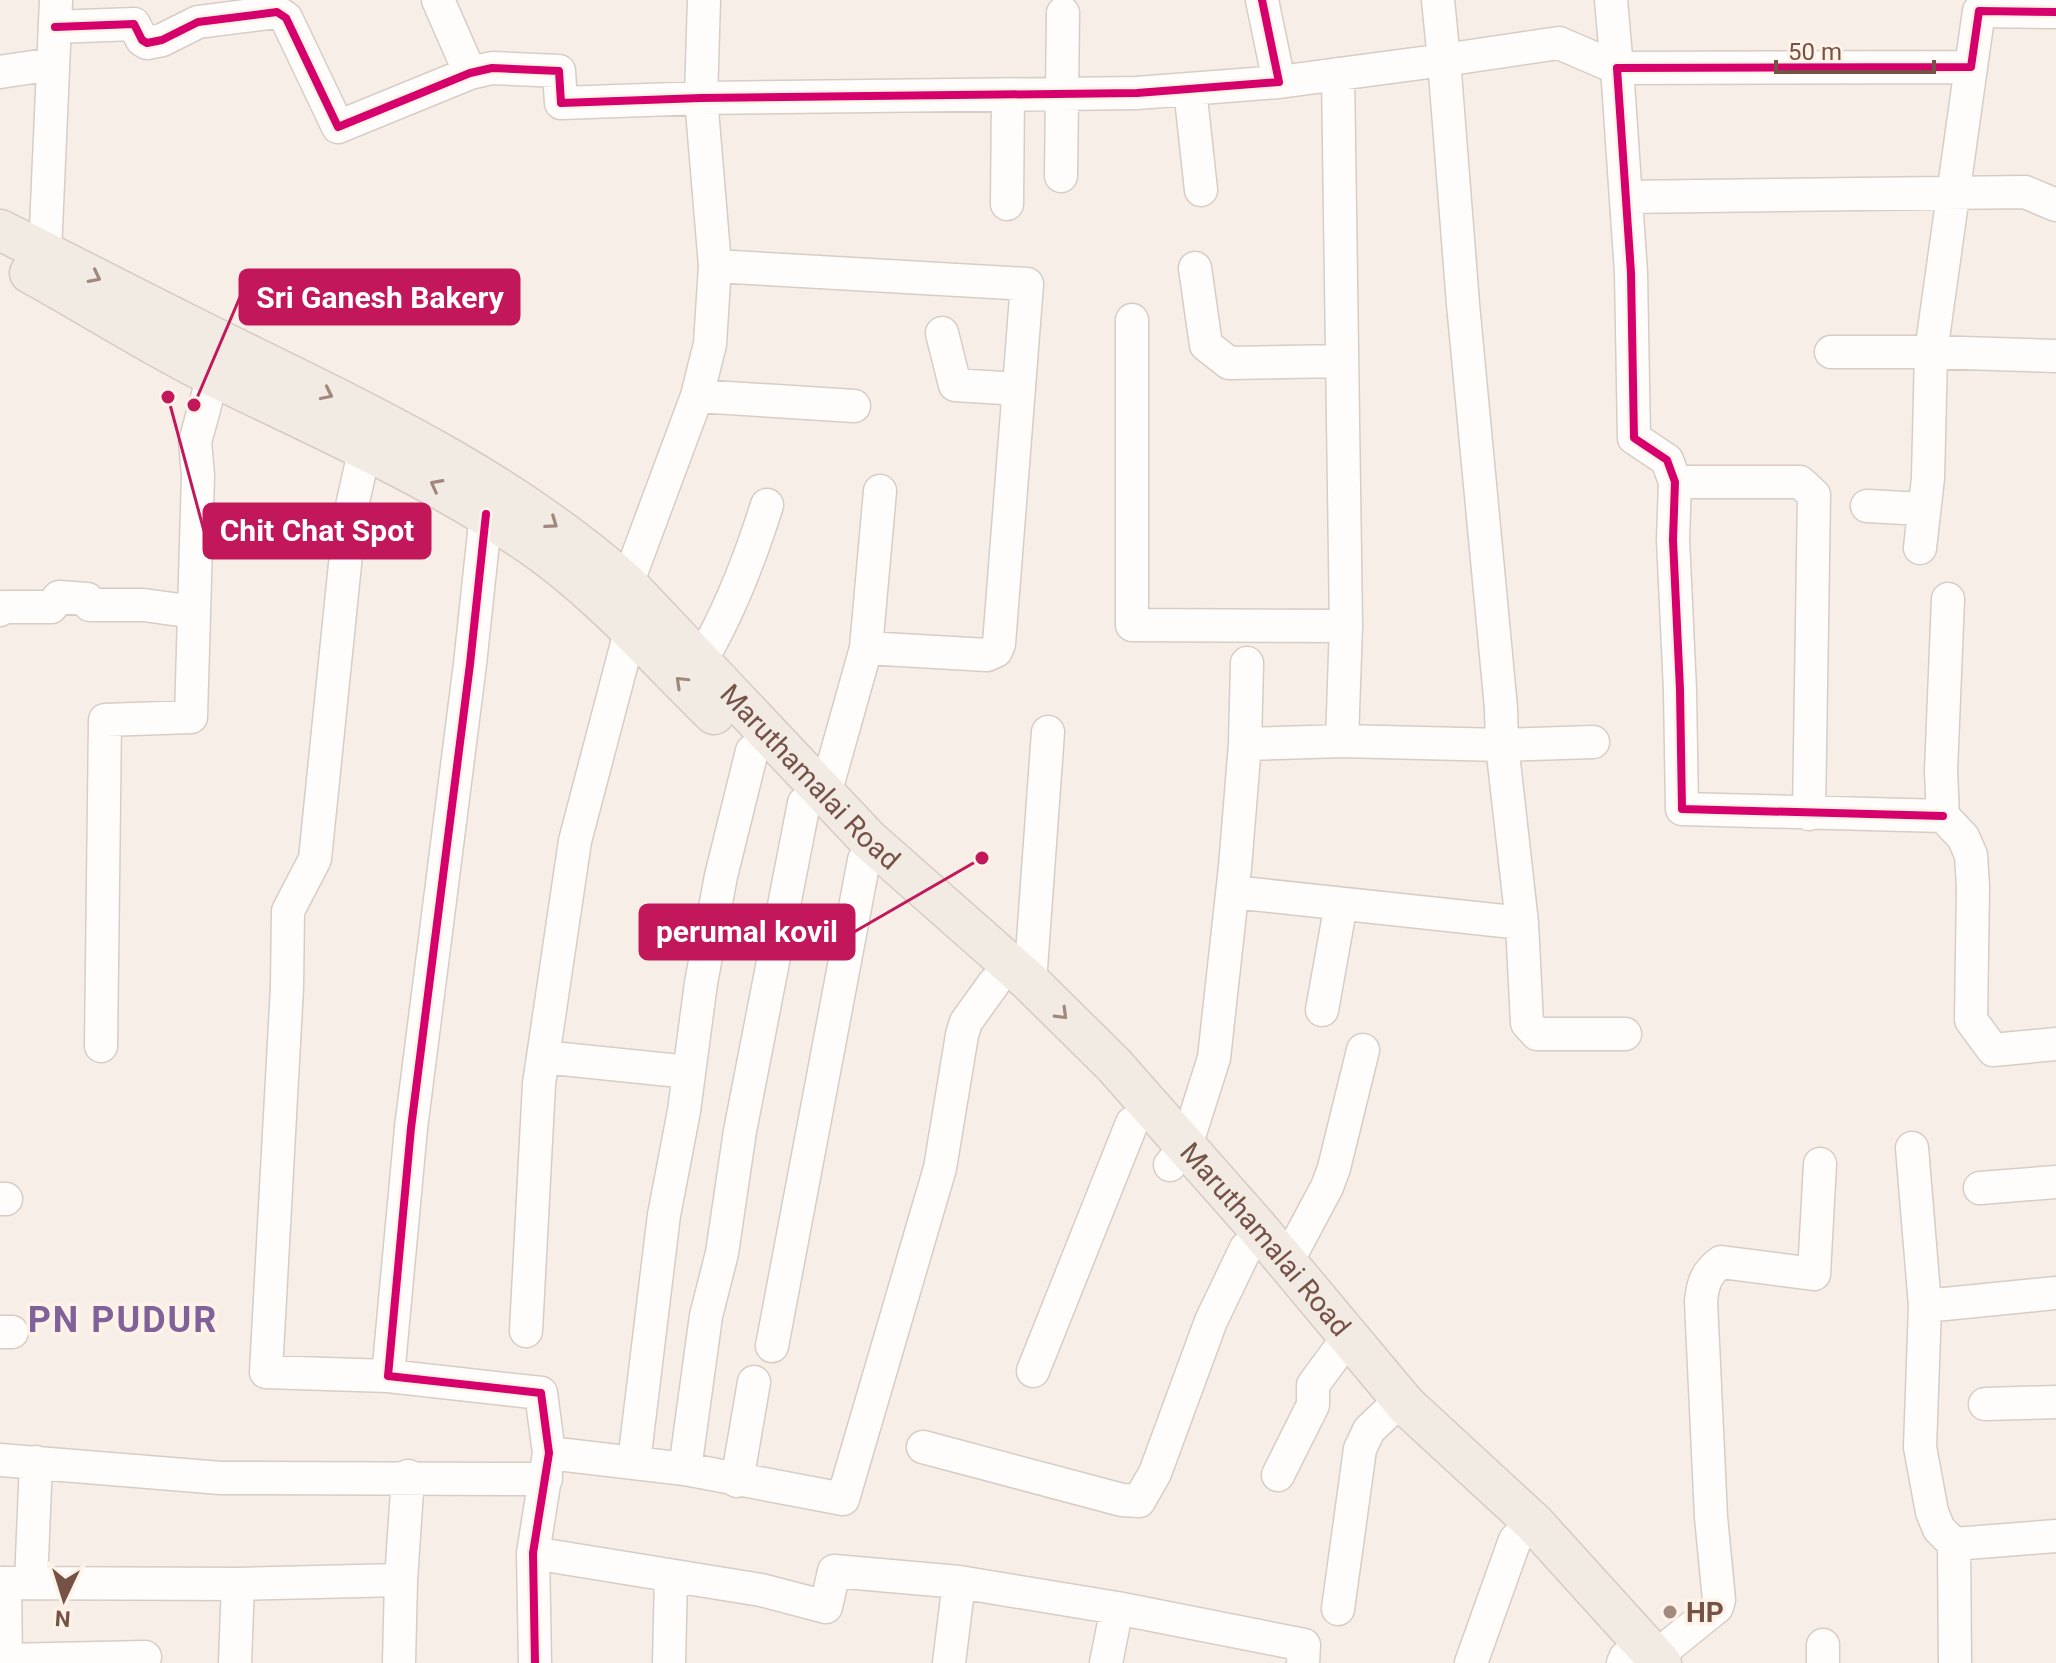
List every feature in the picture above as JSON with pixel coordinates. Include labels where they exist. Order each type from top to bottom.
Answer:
[{"type":"main road","name":"Maruthamalai Road","points":[[0,230],[40,264],[213,376],[365,448],[486,514],[700,662],[864,860],[1114,1065],[1246,1248],[1389,1411],[1524,1531]]},
{"type":"main road","name":"Maruthamalai Road","points":[[0,258],[40,264],[379,419],[471,470],[553,523],[621,608],[752,751],[868,839],[1012,983],[1132,1123],[1178,1155],[1287,1262],[1406,1405],[1640,1661]]},
{"type":"street","points":[[438,0],[470,73]]},
{"type":"street","points":[[526,1331],[539,1084],[575,841],[621,608],[697,396],[710,344],[715,266],[701,98],[704,0]]},
{"type":"street","points":[[1262,0],[1279,82]]},
{"type":"street","points":[[1438,0],[1502,745],[1522,923],[1527,1023],[1537,1034],[1625,1034]]},
{"type":"street","points":[[1611,0],[1631,273],[1634,438],[1667,460],[1675,482],[1673,540],[1682,809],[1943,816]]},
{"type":"street","points":[[1920,548],[1928,478],[1931,352],[1979,11],[2056,12]]},
{"type":"street","points":[[40,264],[55,13],[134,24],[142,40],[147,43],[162,40],[198,22],[277,12],[286,18],[338,127],[470,73],[492,68],[559,71],[561,103],[701,98],[1137,93],[1279,82],[1559,43],[1617,68],[1971,67]]},
{"type":"street","points":[[1061,176],[1063,13]]},
{"type":"street","points":[[0,72],[53,64]]},
{"type":"street","points":[[1338,74],[1346,626],[1342,741]]},
{"type":"street","points":[[1190,89],[1201,190]]},
{"type":"street","points":[[1007,204],[1008,95]]},
{"type":"street","points":[[1626,197],[2025,192],[2056,205]]},
{"type":"street","points":[[715,266],[1027,284],[1001,635],[996,651],[987,655],[866,648]]},
{"type":"street","points":[[1195,268],[1206,345],[1229,363],[1342,361]]},
{"type":"street","points":[[1132,320],[1132,625],[1346,626]]},
{"type":"street","points":[[942,333],[955,385],[1019,389]]},
{"type":"street","points":[[1831,352],[2056,356]]},
{"type":"street","points":[[101,1046],[105,720],[191,717],[198,475],[195,442],[213,376]]},
{"type":"street","points":[[697,396],[854,406]]},
{"type":"street","points":[[365,448],[350,515],[315,859],[288,911],[287,987],[266,1372],[541,1380],[547,1466],[533,1553],[535,1663]]},
{"type":"street","points":[[1675,482],[1800,482],[1814,495],[1809,814]]},
{"type":"street","points":[[685,1469],[706,1316],[722,1253],[740,1131],[815,798],[866,648],[880,491]]},
{"type":"street","points":[[700,662],[747,568],[767,505]]},
{"type":"street","points":[[1867,506],[1923,509]]},
{"type":"street","points":[[388,1376],[411,1128],[486,514]]},
{"type":"street","points":[[0,610],[3,607],[51,607],[59,597],[87,599],[90,605],[144,605],[194,612]]},
{"type":"street","points":[[1948,599],[1941,771],[1943,816],[1963,837],[1971,855],[1971,1020],[1993,1050],[2056,1044]]},
{"type":"street","points":[[1178,1155],[1214,1058],[1233,892],[1245,744],[1247,663]]},
{"type":"street","points":[[0,1460],[221,1478],[408,1476],[634,1462],[843,1499],[940,1168],[966,1022],[1012,983],[1038,897],[1048,732]]},
{"type":"street","points":[[1245,744],[1342,741],[1502,745],[1593,742]]},
{"type":"street","points":[[634,1462],[664,1215],[701,983],[721,876],[752,751]]},
{"type":"street","points":[[772,1346],[864,860]]},
{"type":"street","points":[[1233,892],[1522,923]]},
{"type":"street","points":[[1322,1010],[1341,904]]},
{"type":"street","points":[[1287,1262],[1334,1168],[1363,1050]]},
{"type":"street","points":[[543,1057],[689,1072]]},
{"type":"street","points":[[1033,1371],[1132,1123]]},
{"type":"street","points":[[1912,1148],[1925,1306],[1920,1447],[1932,1512],[1939,1529],[1954,1544],[1955,1663]]},
{"type":"street","points":[[1640,1661],[1670,1645],[1717,1607],[1719,1600],[1711,1517],[1701,1316],[1704,1283],[1710,1271],[1721,1262],[1814,1274],[1820,1164]]},
{"type":"street","points":[[1980,1188],[2056,1182]]},
{"type":"street","points":[[923,1447],[1122,1500],[1139,1501],[1155,1473],[1211,1321],[1246,1248]]},
{"type":"street","points":[[1925,1306],[2056,1293]]},
{"type":"street","points":[[1278,1475],[1313,1405],[1313,1385],[1338,1351]]},
{"type":"street","points":[[737,1481],[754,1382]]},
{"type":"street","points":[[1985,1404],[2056,1402]]},
{"type":"street","points":[[1338,1609],[1360,1449],[1369,1430],[1389,1411]]},
{"type":"street","points":[[36,1462],[12,1583],[6,1661],[145,1657]]},
{"type":"street","points":[[399,1663],[408,1476]]},
{"type":"street","points":[[1471,1663],[1524,1531]]},
{"type":"street","points":[[1954,1544],[2056,1536]]},
{"type":"street","points":[[533,1553],[761,1590],[826,1607],[834,1571],[959,1582],[1117,1608],[1304,1645],[1303,1663]]},
{"type":"street","points":[[669,1663],[671,1577]]},
{"type":"street","points":[[12,1583],[238,1584],[401,1580]]},
{"type":"street","points":[[949,1663],[959,1582]]},
{"type":"street","points":[[235,1663],[238,1584]]},
{"type":"street","points":[[1106,1663],[1117,1608]]},
{"type":"cycle path","points":[[55,27],[134,24],[142,40],[147,43],[162,40],[198,22],[277,12],[286,18],[338,127],[470,73],[492,68],[559,71],[561,103],[701,98],[1137,93],[1279,82],[1262,0]]},
{"type":"cycle path","points":[[1943,816],[1682,809],[1673,540],[1675,482],[1667,460],[1634,438],[1631,273],[1617,68],[1971,67],[1979,11],[2056,12]]},
{"type":"cycle path","points":[[486,514],[411,1128],[388,1376],[541,1393],[549,1453],[533,1553],[535,1663]]},
{"type":"place","name":"Chit Chat Spot","points":[[168,397]]},
{"type":"place","name":"Sri Ganesh Bakery","points":[[194,405]]},
{"type":"place","name":"perumal kovil","points":[[982,858]]},
{"type":"place","name":"HP","points":[[1670,1612]]},
{"type":"district","name":"PN PUDUR","points":[[123,1320]]}]
